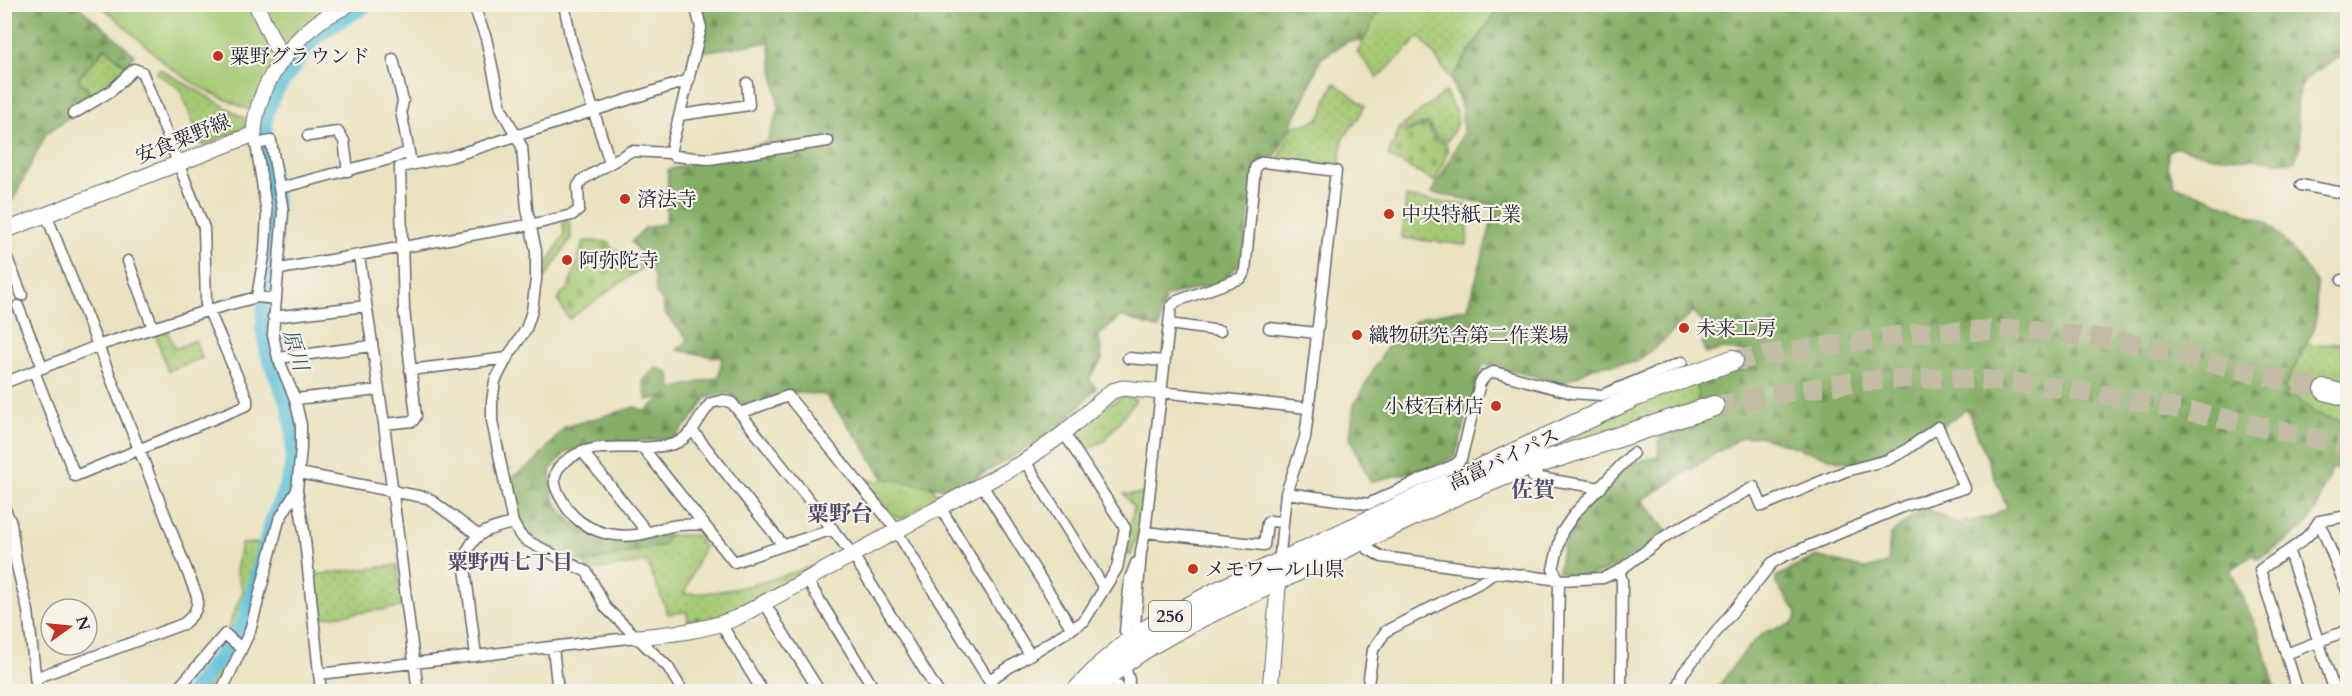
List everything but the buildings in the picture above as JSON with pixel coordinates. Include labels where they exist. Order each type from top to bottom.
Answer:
[{"type":"highway","name":"高富バイパス","points":[[1279,572],[1636,396],[1732,360]]},
{"type":"highway","points":[[2325,390],[2348,396]]},
{"type":"highway","name":"高富バイパス","points":[[1279,572],[1363,541],[1460,494],[1517,470],[1714,406]]},
{"type":"highway","name":"256","points":[[1076,692],[1132,633],[1217,592],[1279,572]]},
{"type":"highway","name":"256","points":[[1093,692],[1124,664],[1163,638],[1279,572]]},
{"type":"street","name":"安食粟野線","points":[[4,231],[178,163],[259,141],[258,104],[266,84],[299,39],[319,22],[349,4]]},
{"type":"street","points":[[473,4],[486,38],[501,108],[522,147],[527,209],[536,252],[536,279],[532,311],[526,329],[495,381],[492,421],[513,523],[520,535],[527,541],[587,572],[606,608],[668,667],[683,692]]},
{"type":"street","points":[[564,4],[571,40],[610,163]]},
{"type":"street","points":[[670,153],[701,28],[695,4]]},
{"type":"street","points":[[258,9],[277,49],[286,56]]},
{"type":"street","points":[[393,59],[403,101],[401,111],[411,166]]},
{"type":"street","points":[[18,306],[75,476],[247,405],[247,399],[206,304],[204,228],[142,72],[134,69],[111,91],[73,114]]},
{"type":"street","points":[[384,424],[413,421],[416,416],[404,310],[400,167],[450,157],[689,80]]},
{"type":"street","points":[[680,115],[749,105],[747,83]]},
{"type":"street","points":[[308,136],[338,132],[344,141],[348,171]]},
{"type":"street","points":[[265,298],[280,269],[283,211],[271,141],[259,141],[267,214],[265,298],[273,317],[273,335],[278,358],[295,399],[301,425],[297,490],[304,531],[321,692]]},
{"type":"street","points":[[280,269],[572,215],[579,210],[578,186],[582,180],[632,151],[670,153],[674,156],[709,159],[828,141]]},
{"type":"street","points":[[280,188],[348,171],[409,152]]},
{"type":"street","points":[[1132,633],[1135,625],[1141,552],[1173,303],[1241,278],[1245,271],[1255,168],[1258,164],[1264,162],[1336,171],[1305,438],[1286,493],[1270,692]]},
{"type":"street","points":[[2301,185],[2348,194]]},
{"type":"street","points":[[35,678],[183,624],[192,616],[198,604],[46,214]]},
{"type":"street","points":[[4,250],[22,295]]},
{"type":"street","points":[[359,256],[394,492],[418,692]]},
{"type":"street","points":[[128,261],[153,328]]},
{"type":"street","points":[[4,383],[97,346],[209,310],[265,298]]},
{"type":"street","points":[[273,317],[366,306]]},
{"type":"street","points":[[1169,324],[1220,331]]},
{"type":"street","points":[[1269,328],[1317,333]]},
{"type":"street","points":[[278,358],[372,346]]},
{"type":"street","points":[[410,369],[507,358]]},
{"type":"street","points":[[1128,358],[1164,361]]},
{"type":"street","points":[[1286,493],[1294,496],[1368,504],[1465,460],[1480,383],[1486,375],[1494,372],[1572,393],[1602,395],[1682,362]]},
{"type":"street","points":[[319,674],[665,635],[721,624],[765,604],[1025,461],[1064,433],[1112,391],[1123,388],[1308,408]]},
{"type":"street","points":[[295,399],[379,390]]},
{"type":"street","points":[[740,413],[788,396],[896,530],[996,692]]},
{"type":"street","points":[[704,524],[674,525],[637,535],[608,534],[591,529],[570,513],[556,492],[554,477],[558,468],[571,456],[582,451],[597,447],[644,448],[673,445],[684,439],[711,403],[724,400],[732,403],[853,555],[938,692]]},
{"type":"street","points":[[1363,541],[1368,549],[1382,557],[1559,580],[1603,578],[1619,571],[1667,535],[1754,486],[1762,506],[1846,471],[1887,460],[1903,452],[1938,427],[1965,488],[1905,506],[1772,563],[1683,673],[1675,692]]},
{"type":"street","points":[[692,430],[783,545]]},
{"type":"street","points":[[989,680],[1084,621],[1117,568],[1125,528],[1064,433]]},
{"type":"street","points":[[644,448],[734,562],[833,529]]},
{"type":"street","points":[[582,451],[647,532]]},
{"type":"street","points":[[1557,692],[1559,580],[1553,569],[1562,532],[1575,513],[1633,453]]},
{"type":"street","points":[[1025,461],[1104,588]]},
{"type":"street","points":[[299,473],[434,501],[478,535]]},
{"type":"street","points":[[1533,477],[1601,488]]},
{"type":"street","points":[[982,485],[1072,629]]},
{"type":"street","points":[[221,692],[236,643],[250,631],[279,520],[297,490]]},
{"type":"street","points":[[4,507],[11,523],[16,562],[28,611],[37,692]]},
{"type":"street","points":[[940,507],[1030,655]]},
{"type":"street","points":[[2298,692],[2260,570],[2289,552],[2312,532],[2319,521],[2348,516]]},
{"type":"street","points":[[2319,521],[2348,593]]},
{"type":"street","points":[[1145,532],[1264,545],[1268,523],[1283,522]]},
{"type":"street","points":[[476,656],[464,560],[467,550],[478,535],[487,530],[513,523]]},
{"type":"street","points":[[2289,552],[2335,692]]},
{"type":"street","points":[[1367,692],[1373,650],[1386,632],[1483,581],[1497,571]]},
{"type":"street","points":[[1619,571],[1622,580],[1621,692]]},
{"type":"street","points":[[807,580],[876,692]]},
{"type":"street","points":[[765,604],[820,692]]},
{"type":"street","points":[[721,624],[762,692]]},
{"type":"street","points":[[2286,654],[2348,630]]},
{"type":"street","points":[[175,692],[225,634],[236,643]]},
{"type":"street","points":[[553,648],[558,692]]},
{"type":"street","points":[[1121,690],[1129,680],[1124,664]]},
{"type":"green space","points":[[5,5],[77,5],[134,54],[128,67],[105,48],[78,79],[95,98],[46,134],[13,200],[5,205]]},
{"type":"green space","name":"粟野グラウンド","points":[[101,5],[332,5],[308,23],[251,111],[201,88],[168,66]]},
{"type":"green space","points":[[696,5],[1381,5],[1364,40],[1348,41],[1321,58],[1306,95],[1275,157],[1258,162],[1242,261],[1222,282],[1165,297],[1159,329],[1121,316],[1099,336],[1102,359],[1089,379],[1096,388],[1059,429],[956,490],[884,480],[863,445],[825,395],[790,392],[743,406],[728,393],[706,398],[695,415],[673,439],[604,443],[566,452],[550,470],[555,502],[578,526],[591,533],[620,539],[668,535],[664,545],[584,563],[531,538],[517,523],[509,479],[536,461],[565,427],[635,407],[645,411],[664,396],[647,400],[643,381],[656,367],[670,374],[672,389],[719,377],[722,358],[677,350],[688,340],[665,313],[662,300],[656,294],[655,280],[649,263],[631,242],[645,228],[666,223],[668,170],[767,142],[779,109],[769,42],[702,52],[702,20]]},
{"type":"green space","points":[[1381,5],[1479,5],[1498,9],[1451,79],[1420,36],[1378,78],[1357,52]]},
{"type":"green space","points":[[1479,5],[2347,5],[2347,51],[2309,76],[2298,96],[2300,146],[2295,160],[2289,162],[2212,156],[2182,148],[2174,148],[2168,152],[2168,166],[2175,185],[2267,222],[2299,258],[2317,285],[2315,327],[2284,388],[2315,413],[2347,423],[2347,470],[2330,469],[2319,503],[2307,523],[2259,559],[2253,555],[2230,570],[2259,633],[2276,691],[1715,691],[1757,639],[1769,630],[1789,625],[1796,618],[1797,612],[1776,584],[1776,577],[1816,556],[1866,569],[1888,563],[1890,535],[1924,507],[1957,524],[1989,517],[2007,508],[1967,409],[1938,429],[1859,464],[1836,460],[1760,436],[1741,437],[1642,500],[1667,531],[1643,549],[1616,566],[1587,576],[1572,576],[1558,571],[1562,550],[1571,525],[1593,498],[1612,486],[1624,467],[1658,456],[1659,440],[1665,430],[1699,405],[1696,384],[1736,370],[1750,370],[1746,352],[1722,349],[1706,354],[1702,344],[1708,330],[1693,311],[1663,341],[1636,362],[1597,366],[1563,383],[1483,364],[1455,457],[1429,468],[1370,482],[1350,438],[1354,405],[1396,332],[1424,317],[1468,308],[1489,233],[1495,205],[1432,193],[1463,134],[1462,109],[1451,79],[1498,10]]},
{"type":"green space","points":[[106,48],[128,67],[95,98],[77,79]]},
{"type":"green space","points":[[160,69],[248,120],[245,128],[202,146],[180,89],[156,73]]},
{"type":"green space","points":[[1335,83],[1365,106],[1343,138],[1340,162],[1334,167],[1277,163],[1293,126],[1315,121],[1320,117]]},
{"type":"green space","points":[[1445,92],[1457,116],[1456,127],[1447,141],[1437,138],[1428,123],[1406,130],[1403,125]]},
{"type":"green space","points":[[1427,125],[1436,141],[1446,143],[1448,151],[1435,182],[1388,156],[1400,127],[1405,133]]},
{"type":"green space","points":[[1406,197],[1469,206],[1467,245],[1402,238]]},
{"type":"green space","points":[[569,220],[571,238],[546,277],[542,273],[564,234],[563,222]]},
{"type":"green space","points":[[584,241],[610,242],[611,248],[638,259],[642,268],[569,319],[558,301],[561,294],[568,289]]},
{"type":"green space","points":[[167,330],[175,349],[195,340],[202,358],[168,371],[155,334]]},
{"type":"green space","points":[[2307,341],[2313,346],[2347,342],[2347,386],[2323,383],[2321,395],[2347,406],[2347,423],[2315,413],[2284,388]]},
{"type":"green space","points":[[1696,384],[1699,405],[1503,471],[1573,433],[1646,399]]},
{"type":"green space","points":[[1126,395],[1136,400],[1104,441],[1081,452],[1074,441],[1083,427],[1103,408]]},
{"type":"green space","points":[[884,478],[932,487],[939,497],[902,519],[893,516],[866,482],[870,480],[879,482]]},
{"type":"green space","points":[[1124,494],[1146,494],[1141,524],[1131,555],[1123,554],[1134,508]]},
{"type":"green space","points":[[668,535],[695,535],[704,546],[684,594],[736,588],[819,564],[821,566],[737,609],[699,623],[698,617],[688,621],[687,612],[668,614],[647,562],[590,571],[584,563],[663,545]]},
{"type":"green space","points":[[260,543],[236,632],[228,627],[243,591],[236,571],[241,544]]},
{"type":"green space","points":[[397,565],[402,607],[319,618],[314,575]]},
{"type":"green space","points":[[234,649],[235,653],[214,691],[204,687]]},
{"type":"waterway","name":"原川","points":[[192,692],[244,626],[272,522],[289,480],[293,460],[290,409],[269,357],[263,330],[273,254],[275,202],[264,132],[266,113],[274,93],[315,36],[367,4]]},
{"type":"tunnel","points":[[1733,360],[1917,333],[2025,329],[2121,341],[2325,390]]},
{"type":"tunnel","points":[[1714,406],[1819,387],[1872,381],[1926,378],[1979,380],[2033,385],[2138,401],[2348,445]]},
{"type":"place","name":"粟野グラウンド","points":[[218,56]]},
{"type":"place","name":"済法寺","points":[[625,199]]},
{"type":"place","name":"中央特紙工業","points":[[1389,214]]},
{"type":"place","name":"阿弥陀寺","points":[[567,260]]},
{"type":"place","name":"未来工房","points":[[1684,328]]},
{"type":"place","name":"織物研究舎第二作業場","points":[[1357,335]]},
{"type":"place","name":"小枝石材店","points":[[1496,406]]},
{"type":"place","name":"メモワール山県","points":[[1193,569]]},
{"type":"district","name":"佐賀","points":[[1533,490]]},
{"type":"district","name":"粟野台","points":[[840,514]]},
{"type":"district","name":"粟野西七丁目","points":[[510,562]]}]
